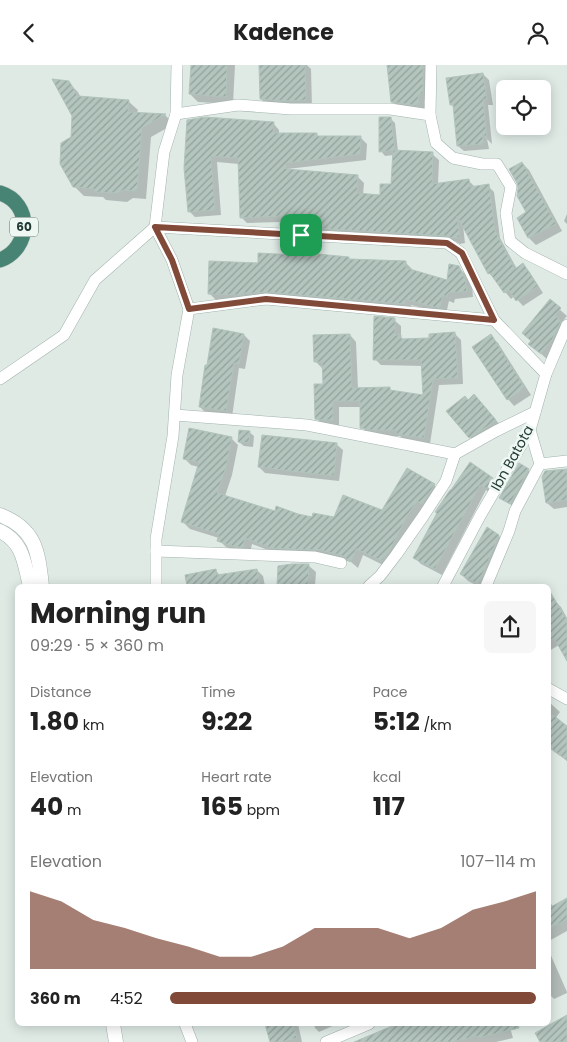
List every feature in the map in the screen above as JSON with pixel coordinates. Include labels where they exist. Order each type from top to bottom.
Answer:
[{"type":"highway","name":"60","points":[[0,193],[13,201],[20,209],[24,220],[24,231],[21,242],[14,251],[6,258],[0,260]]},
{"type":"street","points":[[156,584],[156,539],[173,436],[176,375],[189,309],[172,260],[155,227],[164,152],[176,114],[177,65]]},
{"type":"street","points":[[431,65],[430,115],[436,143],[453,158],[482,164],[497,164],[511,187],[506,213],[510,241],[525,253],[567,274]]},
{"type":"street","points":[[176,114],[238,105],[291,109],[390,109],[430,115]]},
{"type":"street","points":[[0,379],[64,335],[95,280],[155,227],[447,243],[462,253],[494,320],[546,374]]},
{"type":"street","points":[[189,309],[266,299],[494,320]]},
{"type":"street","name":"Ibn Batota","points":[[444,584],[480,516],[530,430],[546,374],[567,325]]},
{"type":"street","points":[[174,415],[307,425],[455,454],[535,412]]},
{"type":"street","points":[[487,584],[509,531],[515,511],[540,464],[530,430]]},
{"type":"street","points":[[372,584],[391,562],[446,481],[455,454]]},
{"type":"street","points":[[540,464],[567,461]]},
{"type":"street","points":[[1,515],[16,522],[26,530],[32,540],[37,551],[42,584]]},
{"type":"street","points":[[1,532],[12,539],[19,547],[30,584]]},
{"type":"street","points":[[156,551],[315,557],[341,563]]},
{"type":"street","points":[[551,690],[567,699]]},
{"type":"street","points":[[113,1026],[116,1042]]},
{"type":"street","points":[[186,1026],[192,1042]]},
{"type":"street","points":[[326,1042],[364,1026]]},
{"type":"building","points":[[191,65],[227,65],[226,97],[189,94]]},
{"type":"building","points":[[259,65],[305,65],[306,100],[260,99]]},
{"type":"building","points":[[387,65],[423,65],[423,94],[418,94],[419,104],[391,102]]},
{"type":"building","points":[[483,73],[487,99],[483,100],[487,140],[482,132],[484,144],[457,146],[453,105],[450,105],[446,78]]},
{"type":"building","points":[[52,79],[69,81],[78,96],[129,100],[128,112],[166,114],[142,128],[137,191],[123,190],[117,193],[95,192],[94,189],[73,187],[60,164],[61,143],[71,137],[72,116]]},
{"type":"building","points":[[205,117],[274,122],[273,133],[361,136],[360,154],[286,163],[286,169],[358,175],[357,193],[380,195],[380,184],[391,184],[393,150],[433,152],[432,184],[469,179],[470,187],[489,184],[495,231],[515,269],[523,263],[538,286],[516,301],[509,290],[504,293],[490,273],[488,274],[457,216],[460,237],[453,238],[447,236],[280,226],[280,216],[240,218],[238,158],[211,156],[215,210],[188,212],[184,168],[187,120]]},
{"type":"building","points":[[379,117],[391,117],[395,150],[379,152]]},
{"type":"building","points":[[522,162],[556,224],[528,238],[517,218],[526,212],[517,196],[517,183],[509,169]]},
{"type":"building","points":[[258,253],[317,256],[318,254],[349,257],[349,259],[406,261],[406,268],[447,280],[449,264],[459,266],[465,279],[467,291],[448,293],[447,297],[443,295],[440,307],[405,299],[405,304],[266,292],[242,293],[241,295],[208,294],[209,261],[258,263]]},
{"type":"building","points":[[550,299],[561,308],[555,316],[561,321],[552,340],[541,354],[528,344],[531,341],[522,333]]},
{"type":"building","points":[[374,316],[395,318],[395,335],[401,335],[401,339],[429,338],[429,334],[455,332],[458,378],[433,379],[424,438],[396,434],[397,430],[360,428],[360,401],[333,401],[333,420],[315,419],[314,384],[323,384],[322,362],[314,362],[313,335],[350,334],[352,388],[390,387],[390,390],[423,395],[421,360],[373,360]]},
{"type":"building","points":[[213,328],[244,334],[239,364],[234,363],[226,411],[199,407]]},
{"type":"building","points":[[491,334],[525,388],[507,400],[472,347]]},
{"type":"building","points":[[474,394],[496,420],[469,438],[446,411],[465,396],[468,400]]},
{"type":"building","points":[[189,428],[232,437],[226,467],[217,493],[275,511],[276,506],[312,517],[313,513],[334,517],[343,495],[382,510],[407,468],[435,484],[422,504],[417,501],[382,561],[356,549],[351,562],[343,556],[318,549],[271,548],[245,538],[243,547],[236,547],[217,541],[219,534],[181,522],[199,462],[183,459]]},
{"type":"building","points":[[239,430],[250,431],[249,443],[238,442]]},
{"type":"building","points":[[262,435],[337,443],[334,476],[258,467]]},
{"type":"building","points":[[470,462],[493,478],[487,489],[480,485],[435,569],[413,558],[437,513],[435,512]]},
{"type":"building","points":[[519,463],[529,469],[510,504],[499,498]]},
{"type":"building","points":[[567,469],[567,500],[546,503],[542,477],[545,471]]},
{"type":"building","points":[[487,527],[499,535],[477,584],[460,574]]},
{"type":"building","points":[[309,564],[308,584],[277,584],[278,566]]},
{"type":"building","points":[[216,569],[217,575],[257,569],[260,584],[187,584],[185,575]]},
{"type":"building","points":[[551,593],[567,620],[567,661],[554,638],[551,640]]},
{"type":"building","points":[[551,714],[567,726],[567,760],[551,748]]},
{"type":"building","points":[[567,898],[567,919],[551,928],[551,907]]},
{"type":"building","points":[[567,1015],[567,1042],[540,1042],[535,1033],[551,1026],[551,1024]]},
{"type":"building","points":[[266,1026],[294,1026],[297,1038],[281,1042],[270,1042]]},
{"type":"building","points":[[392,1026],[518,1026],[519,1028],[456,1042],[354,1042]]},
{"type":"route","points":[[155,227],[301,235],[447,243],[462,253],[494,320],[266,299],[189,309],[172,260],[155,227]]}]
